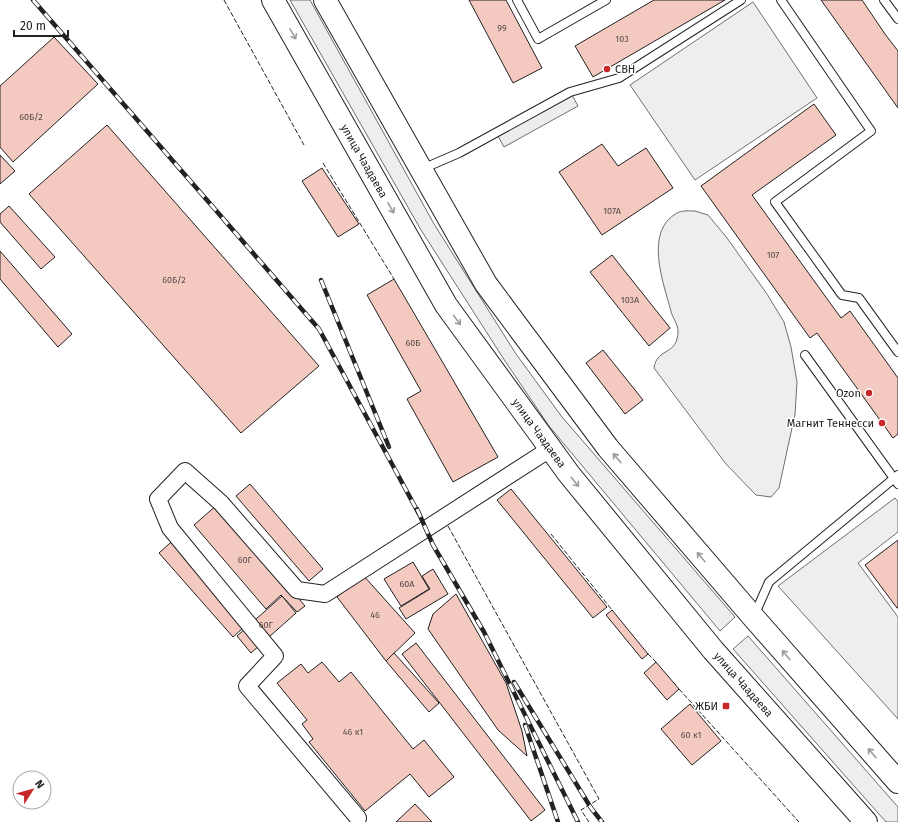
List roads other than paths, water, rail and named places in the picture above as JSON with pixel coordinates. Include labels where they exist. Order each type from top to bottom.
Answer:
[{"type":"main road","name":"улица Чаадаева","points":[[274,0],[446,305],[568,474],[713,650],[866,822]]},
{"type":"main road","points":[[325,0],[486,284],[608,448],[754,618],[898,782]]},
{"type":"street","points":[[358,818],[247,686],[275,656],[170,528],[158,499],[185,471],[222,502],[297,590],[325,594],[550,449]]},
{"type":"lane","points":[[517,0],[538,39],[606,0]]},
{"type":"lane","points":[[421,170],[459,153],[570,92],[620,78],[741,0]]},
{"type":"lane","points":[[780,0],[871,132],[775,202],[842,295],[859,298],[898,352]]},
{"type":"lane","points":[[884,0],[898,19]]},
{"type":"lane","points":[[754,618],[769,582],[897,479],[805,355]]},
{"type":"railway","points":[[33,0],[319,329],[419,514]]},
{"type":"railway","points":[[321,280],[389,447]]},
{"type":"railway","points":[[417,509],[433,545],[484,632],[578,822]]},
{"type":"railway","points":[[514,682],[591,808],[602,822]]},
{"type":"railway","points":[[525,725],[558,822]]},
{"type":"place","name":"СВН","points":[[607,69]]},
{"type":"place","name":"Ozon","points":[[869,393]]},
{"type":"place","name":"Магнит Теннесси","points":[[882,423]]},
{"type":"place","name":"ЖБИ","points":[[726,706]]}]
